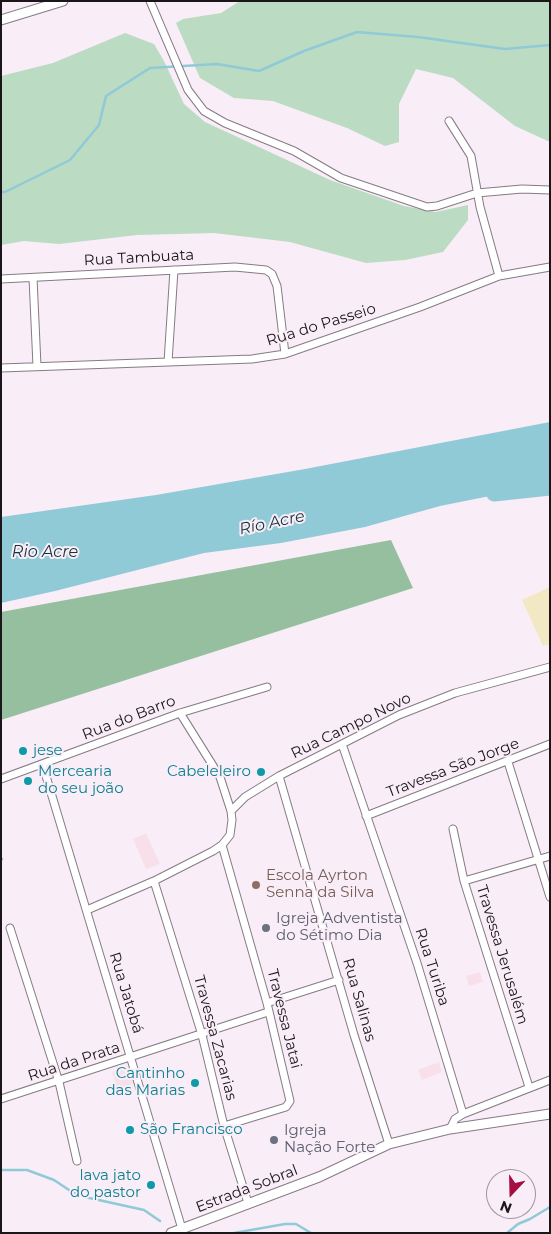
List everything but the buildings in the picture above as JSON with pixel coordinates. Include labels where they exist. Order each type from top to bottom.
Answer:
[{"type":"street","points":[[1,20],[63,1]]},
{"type":"street","points":[[150,1],[192,98],[204,111],[213,117],[294,151],[341,178],[416,204],[437,206],[477,193],[522,189],[550,190]]},
{"type":"street","points":[[449,121],[470,156],[477,193],[499,276]]},
{"type":"street","name":"Rua do Passeio","points":[[1,368],[252,359],[285,354],[420,307],[499,276],[550,267]]},
{"type":"street","name":"Rua Tambuata","points":[[1,279],[174,270],[253,268],[266,270],[275,278],[281,306],[285,354]]},
{"type":"street","points":[[168,362],[174,270]]},
{"type":"street","points":[[33,278],[37,366]]},
{"type":"street","name":"Rua Campo Novo","points":[[231,811],[245,798],[279,776],[399,714],[455,693],[550,667]]},
{"type":"street","name":"Rua do Barro","points":[[1,779],[43,766],[180,713],[267,687]]},
{"type":"street","points":[[87,910],[154,881],[222,845],[230,835],[231,811],[220,777],[180,713]]},
{"type":"street","name":"Rua Turiba","points":[[342,744],[414,955],[463,1114]]},
{"type":"street","name":"Travessa São Jorge","points":[[366,816],[550,744]]},
{"type":"street","points":[[508,762],[550,897]]},
{"type":"street","name":"Rua Jatobá","points":[[43,766],[182,1229]]},
{"type":"street","name":"Rua Salinas","points":[[279,776],[354,1035],[389,1144]]},
{"type":"street","name":"Travessa Jerusalém","points":[[453,829],[464,881],[529,1087]]},
{"type":"street","name":"Travessa Jatai","points":[[222,845],[267,1003],[289,1104],[224,1126]]},
{"type":"street","points":[[464,881],[550,856]]},
{"type":"street","name":"Travessa Zacarias","points":[[154,881],[202,1035],[224,1126],[248,1203]]},
{"type":"street","points":[[10,928],[59,1082],[77,1161]]},
{"type":"street","points":[[267,1003],[339,980]]},
{"type":"street","name":"Rua da Prata","points":[[1,1099],[59,1082],[268,1012]]},
{"type":"street","points":[[450,1129],[455,1119],[463,1114],[550,1080]]},
{"type":"street","name":"Estrada Sobral","points":[[171,1233],[319,1176],[389,1144],[450,1129],[550,1114]]},
{"type":"shaded area","points":[[146,833],[160,864],[146,869],[133,839]]},
{"type":"shaded area","points":[[480,972],[483,982],[469,986],[466,976]]},
{"type":"shaded area","points":[[439,1062],[442,1072],[422,1080],[418,1070]]},
{"type":"shaded area","points":[[128,1067],[133,1084],[117,1089],[112,1071]]},
{"type":"green space","points":[[240,1],[550,1],[550,142],[515,126],[453,78],[416,69],[399,104],[399,142],[385,146],[347,128],[273,101],[234,98],[200,78],[176,23],[183,19],[221,13]]},
{"type":"green space","points":[[125,33],[154,44],[184,104],[205,122],[330,180],[404,206],[436,212],[468,205],[468,220],[443,252],[405,260],[366,263],[290,242],[214,233],[137,235],[59,244],[24,241],[1,245],[1,76],[53,63]]},
{"type":"green space","points":[[391,540],[413,588],[1,720],[1,612]]},
{"type":"sand","points":[[550,587],[550,644],[543,646],[522,600]]},
{"type":"water","name":"Rio Acre","points":[[550,422],[550,484],[440,506],[365,527],[281,543],[204,553],[1,603],[1,517],[156,495],[305,469]]},
{"type":"waterway","points":[[1,192],[5,192],[70,160],[99,125],[106,96],[150,68],[217,64],[259,71],[304,51],[357,32],[418,37],[505,49],[550,45]]},
{"type":"waterway","name":"Río Acre","points":[[494,494],[550,488]]},
{"type":"waterway","points":[[1,1170],[27,1170],[54,1180],[69,1190],[85,1197],[144,1210],[160,1221]]},
{"type":"waterway","points":[[507,1233],[518,1224],[550,1207]]},
{"type":"waterway","points":[[234,1233],[285,1224],[296,1224],[311,1233]]},
{"type":"place","name":"jese","points":[[23,751]]},
{"type":"place","name":"Cabeleleiro","points":[[261,772]]},
{"type":"place","name":"Mercearia do seu joão","points":[[28,781]]},
{"type":"place","name":"Escola Ayrton Senna da Silva","points":[[256,885]]},
{"type":"place","name":"Igreja Adventista do Sétimo Dia","points":[[266,928]]},
{"type":"place","name":"Cantinho das Marias","points":[[195,1083]]},
{"type":"place","name":"São Francisco","points":[[130,1130]]},
{"type":"place","name":"Igreja Nação Forte","points":[[274,1140]]},
{"type":"place","name":"lava jato do pastor","points":[[151,1185]]}]
